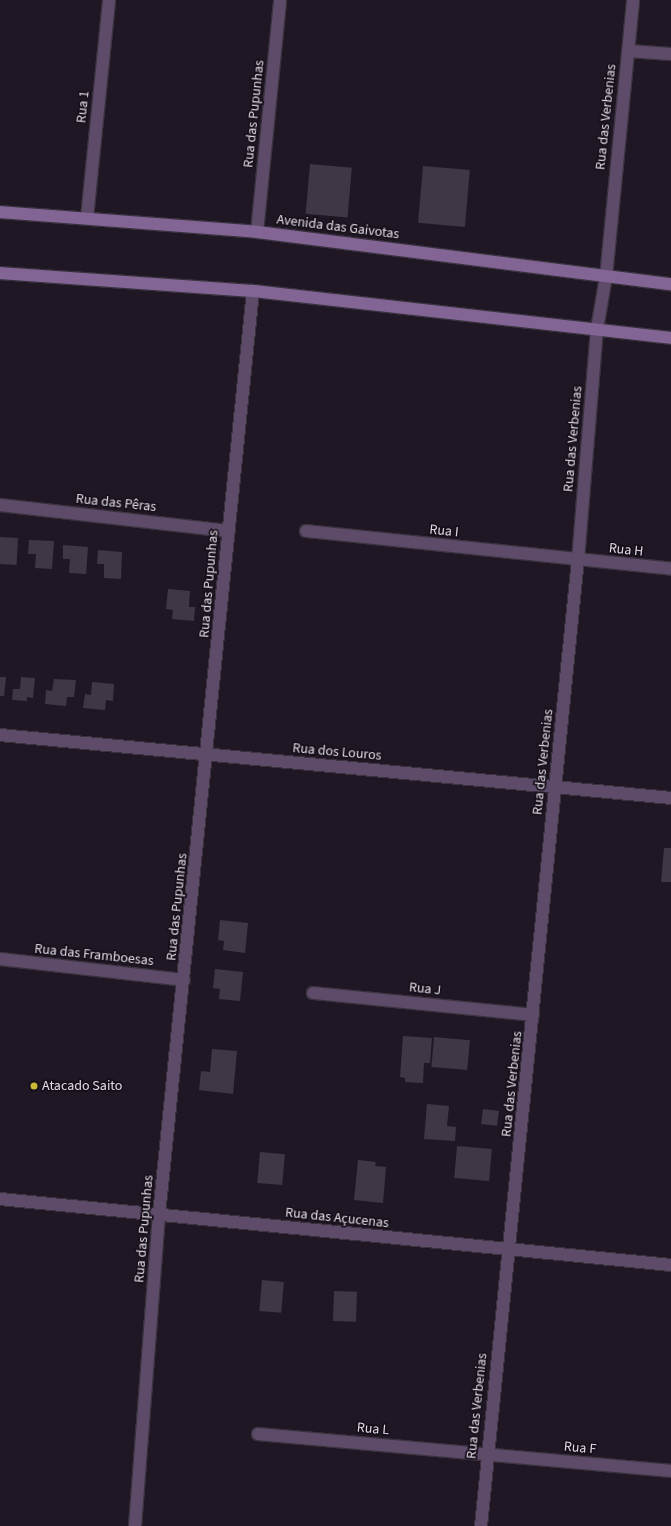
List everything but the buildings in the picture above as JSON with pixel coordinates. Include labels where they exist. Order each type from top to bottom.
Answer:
[{"type":"street","name":"Rua 1","points":[[87,218],[109,0]]},
{"type":"street","name":"Rua das Pupunhas","points":[[257,232],[280,0]]},
{"type":"street","name":"Rua das Verbenias","points":[[481,1526],[487,1454],[510,1250],[556,789],[578,560],[597,329],[606,277],[633,0]]},
{"type":"street","points":[[628,50],[671,54]]},
{"type":"street","name":"Avenida das Gaivotas","points":[[0,212],[257,232],[671,284]]},
{"type":"street","points":[[0,273],[253,291],[671,338]]},
{"type":"street","name":"Rua das Pupunhas","points":[[134,1526],[159,1215],[208,755],[253,291]]},
{"type":"street","name":"Rua das Pêras","points":[[0,505],[229,531]]},
{"type":"street","name":"Rua I","points":[[306,531],[578,560]]},
{"type":"street","name":"Rua H","points":[[578,560],[671,569]]},
{"type":"street","name":"Rua dos Louros","points":[[0,735],[556,789],[671,798]]},
{"type":"street","name":"Rua das Framboesas","points":[[0,959],[184,980]]},
{"type":"street","name":"Rua J","points":[[313,993],[533,1016]]},
{"type":"street","name":"Rua das Açucenas","points":[[0,1200],[671,1265]]},
{"type":"street","name":"Rua L","points":[[258,1434],[487,1454]]},
{"type":"street","name":"Rua F","points":[[487,1454],[671,1471]]},
{"type":"place","name":"Atacado Saito","points":[[34,1086]]}]
